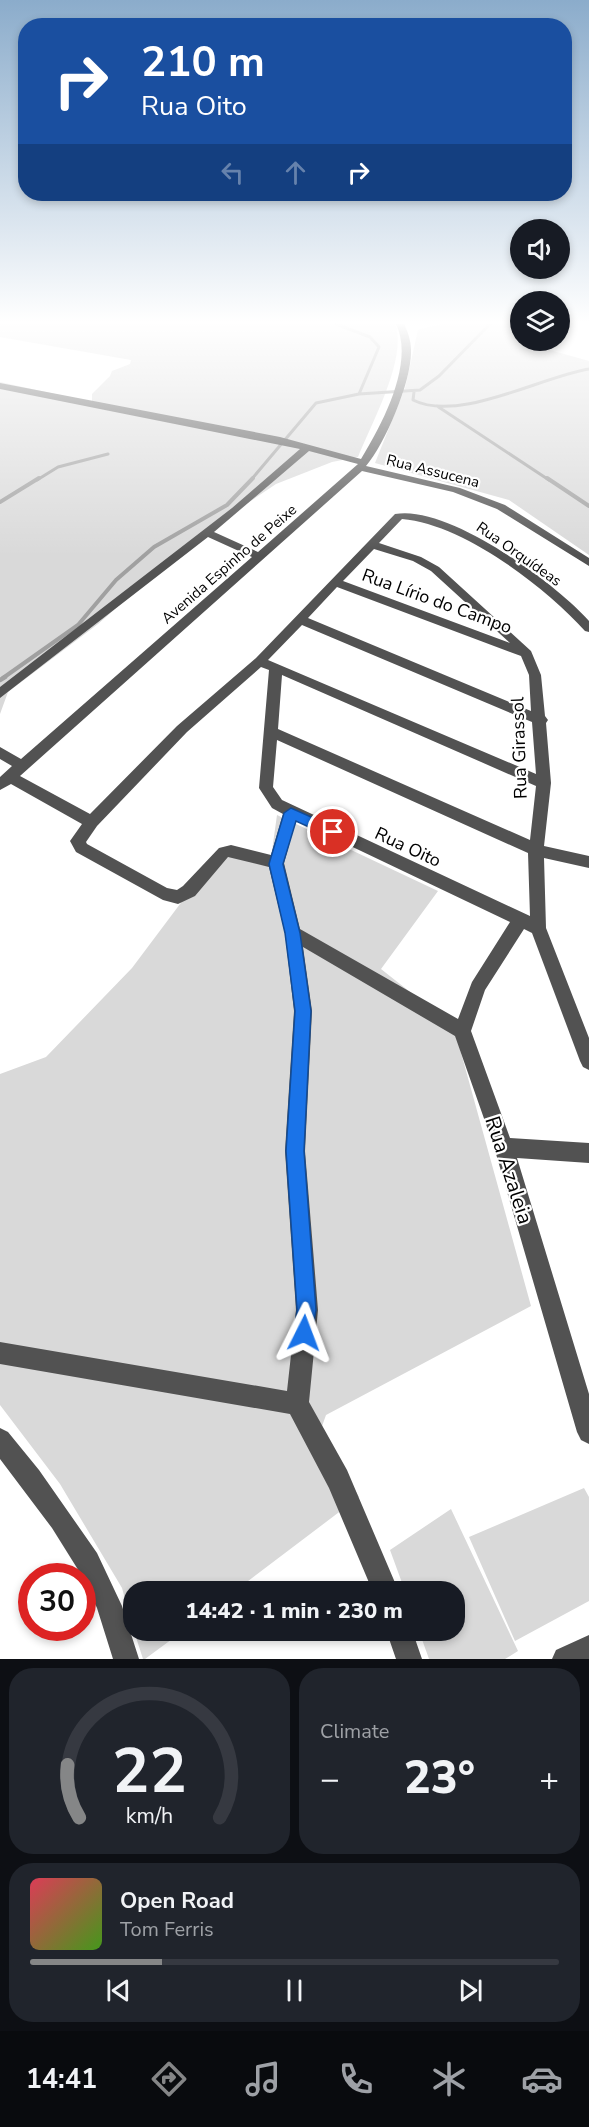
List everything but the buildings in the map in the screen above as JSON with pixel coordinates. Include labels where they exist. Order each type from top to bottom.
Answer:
[{"type":"street","name":"Rua Assucena","points":[[80,401],[285,441],[362,466],[456,490],[501,507],[589,563]]},
{"type":"street","name":"Avenida Espinho de Peixe","points":[[5,781],[362,466],[381,430],[392,401]]},
{"type":"street","points":[[0,694],[236,510],[308,447]]},
{"type":"street","name":"Rua Orquídeas","points":[[372,544],[399,516],[458,531],[537,584],[589,628]]},
{"type":"street","points":[[205,532],[260,558]]},
{"type":"street","points":[[276,864],[231,851],[224,852],[189,891],[178,897],[163,893],[81,848],[78,841],[92,822],[182,729],[260,661],[372,544],[435,569],[527,654]]},
{"type":"street","name":"Rua Lírio do Campo","points":[[334,582],[527,654]]},
{"type":"street","points":[[301,620],[540,720]]},
{"type":"street","name":"Rua Girassol","points":[[527,654],[535,675],[544,783],[529,924],[589,1061]]},
{"type":"street","points":[[260,661],[544,783]]},
{"type":"street","name":"Rua Oito","points":[[276,668],[266,788],[277,804],[291,813],[529,924]]},
{"type":"street","points":[[270,731],[536,850],[589,862]]},
{"type":"street","points":[[0,752],[22,766]]},
{"type":"street","points":[[5,781],[92,822]]},
{"type":"street","points":[[291,813],[276,864],[293,933],[303,1011],[295,1151],[307,1310],[297,1404],[338,1479],[381,1581]]},
{"type":"street","points":[[293,933],[462,1032],[478,987],[529,924]]},
{"type":"street","name":"Rua Azaleia","points":[[462,1032],[504,1147],[589,1432]]},
{"type":"street","points":[[504,1147],[589,1153]]},
{"type":"street","points":[[0,1353],[297,1404]]},
{"type":"street","points":[[0,1440],[43,1495],[89,1565],[109,1606],[126,1659]]},
{"type":"street","points":[[402,1641],[408,1659]]},
{"type":"street","points":[[565,1659],[589,1648]]},
{"type":"shaded area","points":[[0,401],[382,401],[358,457],[332,462],[276,484],[197,537],[98,624],[8,692],[0,714]]},
{"type":"shaded area","points":[[400,401],[589,401],[589,555],[509,500],[375,463]]},
{"type":"shaded area","points":[[277,815],[438,891],[381,969],[438,1014],[455,1031],[531,1306],[326,1415],[321,1429],[359,1497],[248,1581],[123,1581],[123,1592],[60,1484],[0,1405],[0,1074],[46,1057],[132,968],[222,848],[271,858]]},
{"type":"shaded area","points":[[584,1488],[589,1497],[589,1601],[515,1641],[469,1537]]},
{"type":"shaded area","points":[[451,1509],[518,1651],[505,1659],[429,1659],[423,1641],[465,1641],[465,1581],[401,1581],[390,1550]]},
{"type":"shaded area","points":[[137,1641],[169,1641],[145,1659],[143,1659]]},
{"type":"waterway","points":[[251,480],[316,403],[324,401]]},
{"type":"waterway","points":[[417,401],[437,406]]},
{"type":"waterway","points":[[437,406],[478,401]]},
{"type":"waterway","points":[[437,406],[549,480]]},
{"type":"waterway","points":[[37,480],[58,467],[108,454]]},
{"type":"waterway","points":[[0,502],[39,478]]},
{"type":"waterway","points":[[3,678],[78,625],[116,580],[154,547],[227,505],[253,478]]},
{"type":"waterway","points":[[547,478],[589,506]]},
{"type":"waterway","points":[[0,680],[5,677]]},
{"type":"route","points":[[304,1333],[307,1310],[295,1151],[303,1011],[293,933],[276,864],[291,813],[333,832]]}]
